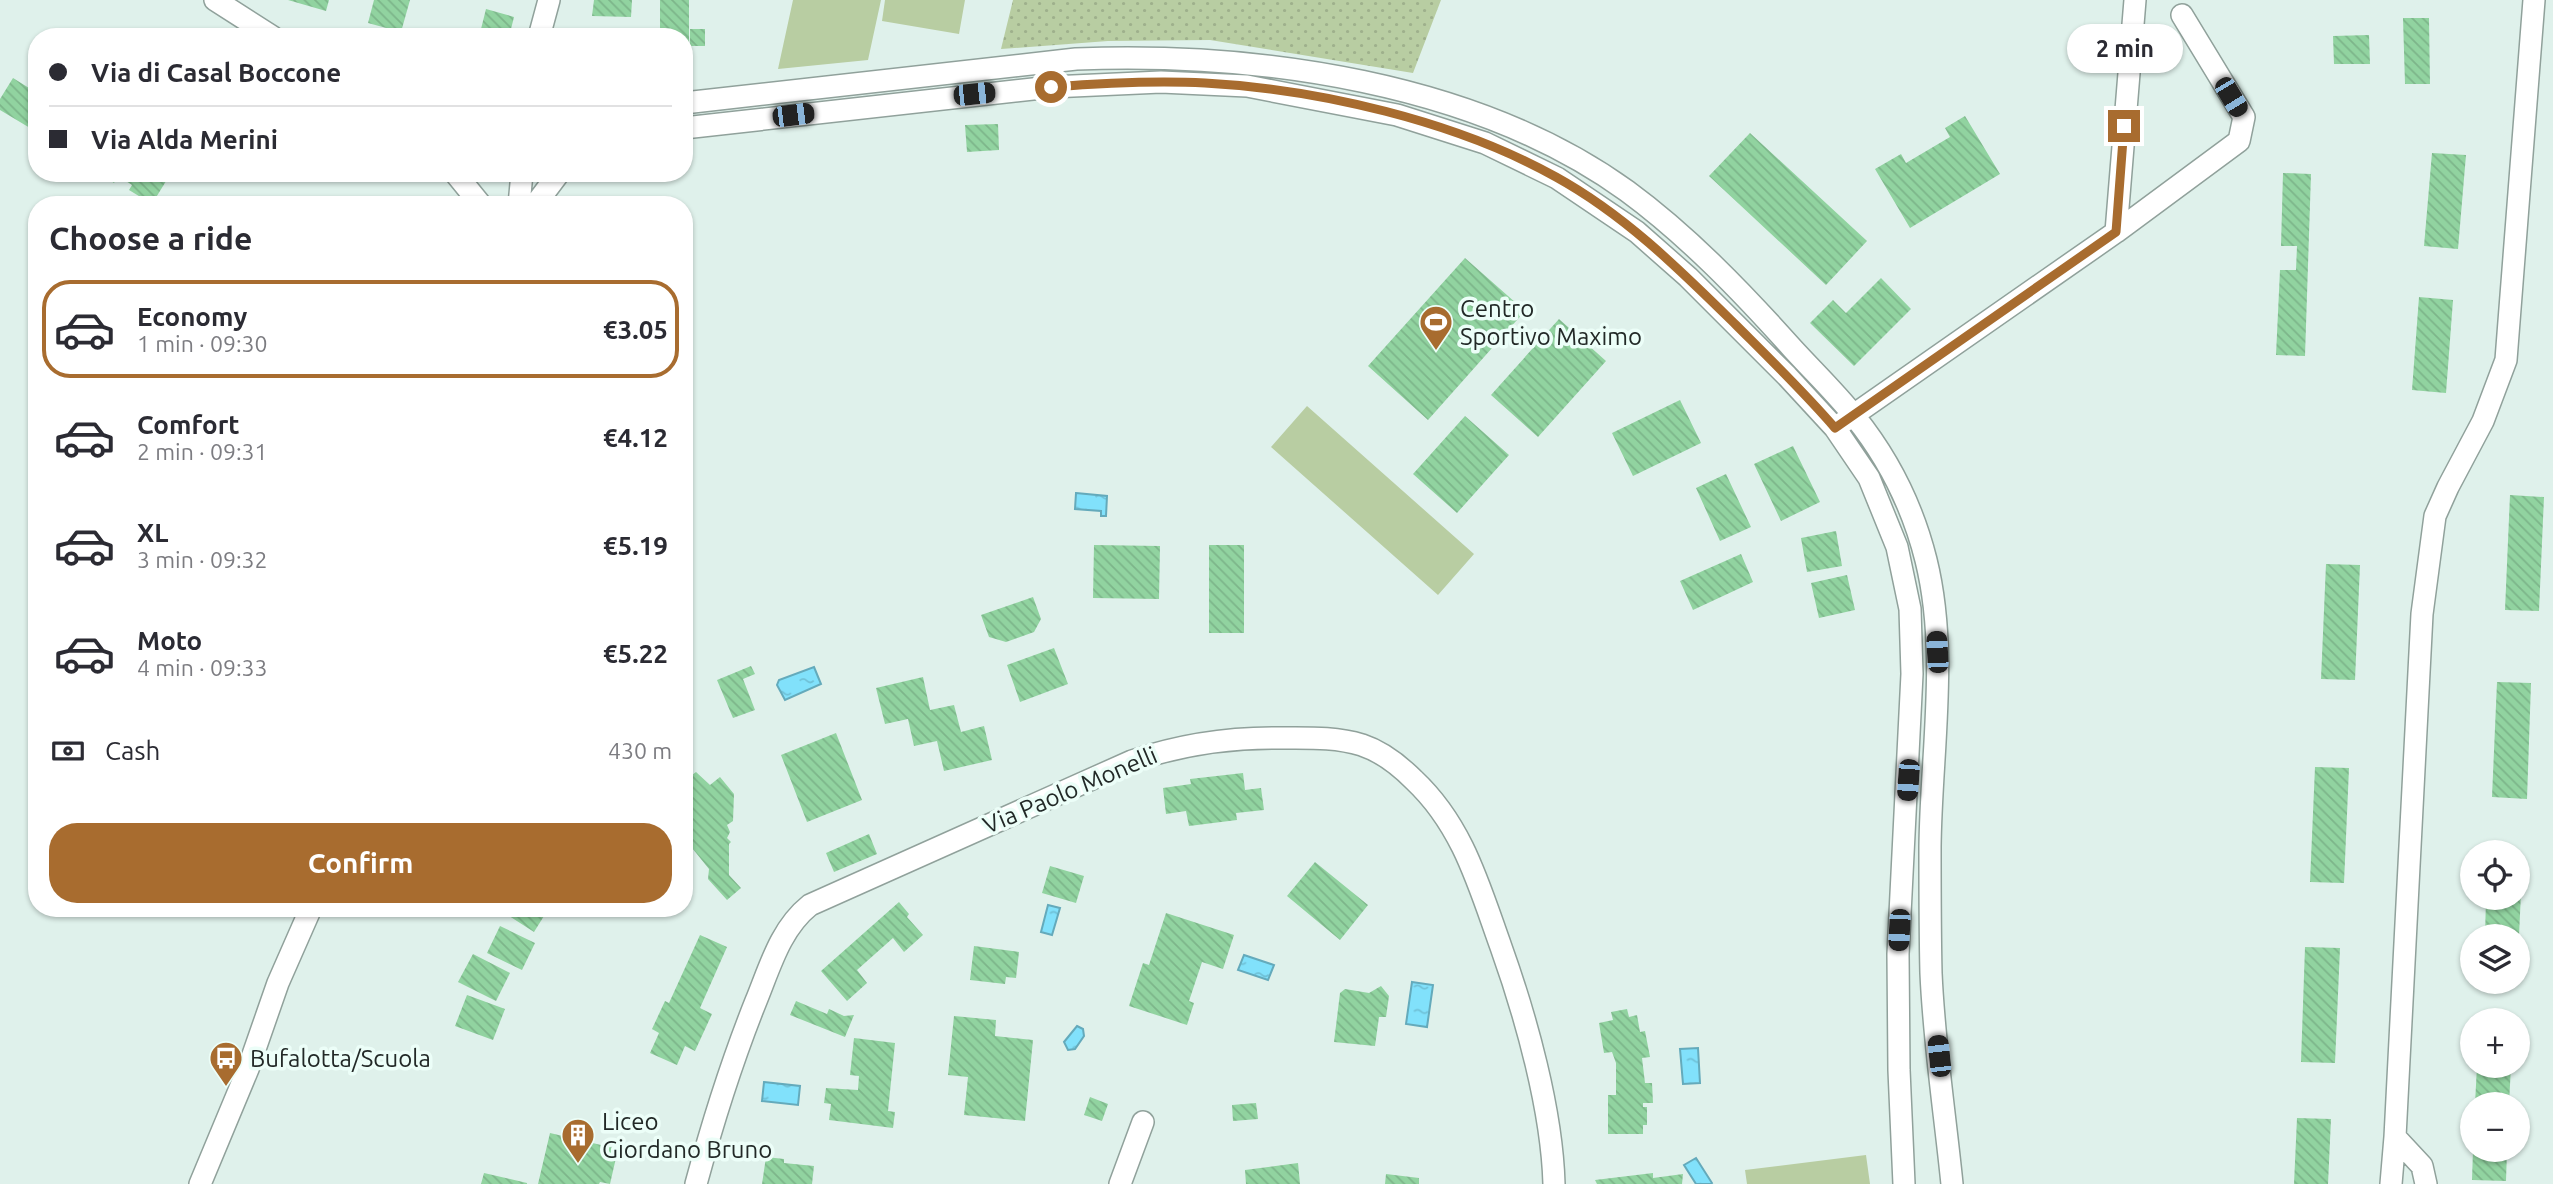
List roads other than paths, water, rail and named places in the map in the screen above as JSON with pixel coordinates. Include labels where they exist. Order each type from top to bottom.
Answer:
[{"type":"street","points":[[215,0],[259,28]]},
{"type":"street","points":[[248,21],[254,0]]},
{"type":"street","points":[[541,28],[549,0]]},
{"type":"street","points":[[2116,232],[2135,0]]},
{"type":"street","points":[[2392,1184],[2422,614],[2435,516],[2483,421],[2506,360],[2534,0]]},
{"type":"street","points":[[1835,428],[2116,232],[2239,141],[2244,117],[2182,15]]},
{"type":"street","points":[[693,102],[1045,62],[1121,57],[1200,60],[1286,68],[1420,96],[1522,132],[1625,189],[1672,227],[1729,282],[1854,415],[1882,456],[1903,497],[1924,554],[1934,600],[1937,652],[1930,843],[1931,976],[1952,1184]]},
{"type":"street","points":[[693,127],[986,93],[1136,82],[1205,83],[1259,88],[1397,115],[1508,153],[1558,178],[1618,217],[1688,277],[1835,428],[1869,478],[1889,523],[1903,568],[1910,609],[1912,674],[1898,954],[1904,1184]]},
{"type":"street","points":[[462,182],[473,196]]},
{"type":"street","name":"Via Paolo Monelli","points":[[696,1184],[725,1083],[767,973],[793,920],[810,905],[1132,761],[1185,745],[1210,741],[1331,738],[1377,751],[1407,772],[1443,811],[1466,853],[1513,982],[1550,1134],[1554,1184]]},
{"type":"street","points":[[201,1184],[248,1069],[278,983],[307,917]]},
{"type":"street","points":[[1119,1184],[1143,1122]]},
{"type":"street","points":[[2395,1137],[2422,1166],[2426,1184]]},
{"type":"water","points":[[1076,493],[1107,496],[1106,516],[1101,516],[1101,511],[1075,509]]},
{"type":"water","points":[[814,667],[821,684],[785,700],[777,685],[779,680]]},
{"type":"water","points":[[1048,905],[1060,908],[1052,935],[1041,932]]},
{"type":"water","points":[[1244,955],[1274,965],[1268,980],[1238,970]]},
{"type":"water","points":[[1412,982],[1433,985],[1427,1027],[1406,1024]]},
{"type":"water","points":[[1077,1026],[1083,1029],[1084,1036],[1075,1049],[1068,1050],[1064,1042]]},
{"type":"water","points":[[1698,1048],[1700,1083],[1683,1084],[1680,1049]]},
{"type":"water","points":[[764,1082],[800,1086],[798,1105],[762,1101]]},
{"type":"water","points":[[1696,1158],[1711,1184],[1696,1184],[1684,1165]]},
{"type":"place","name":"Centro Sportivo Maximo","points":[[1436,352]]},
{"type":"place","name":"Bufalotta/Scuola","points":[[226,1088]]},
{"type":"place","name":"Liceo Giordano Bruno","points":[[578,1165]]}]
